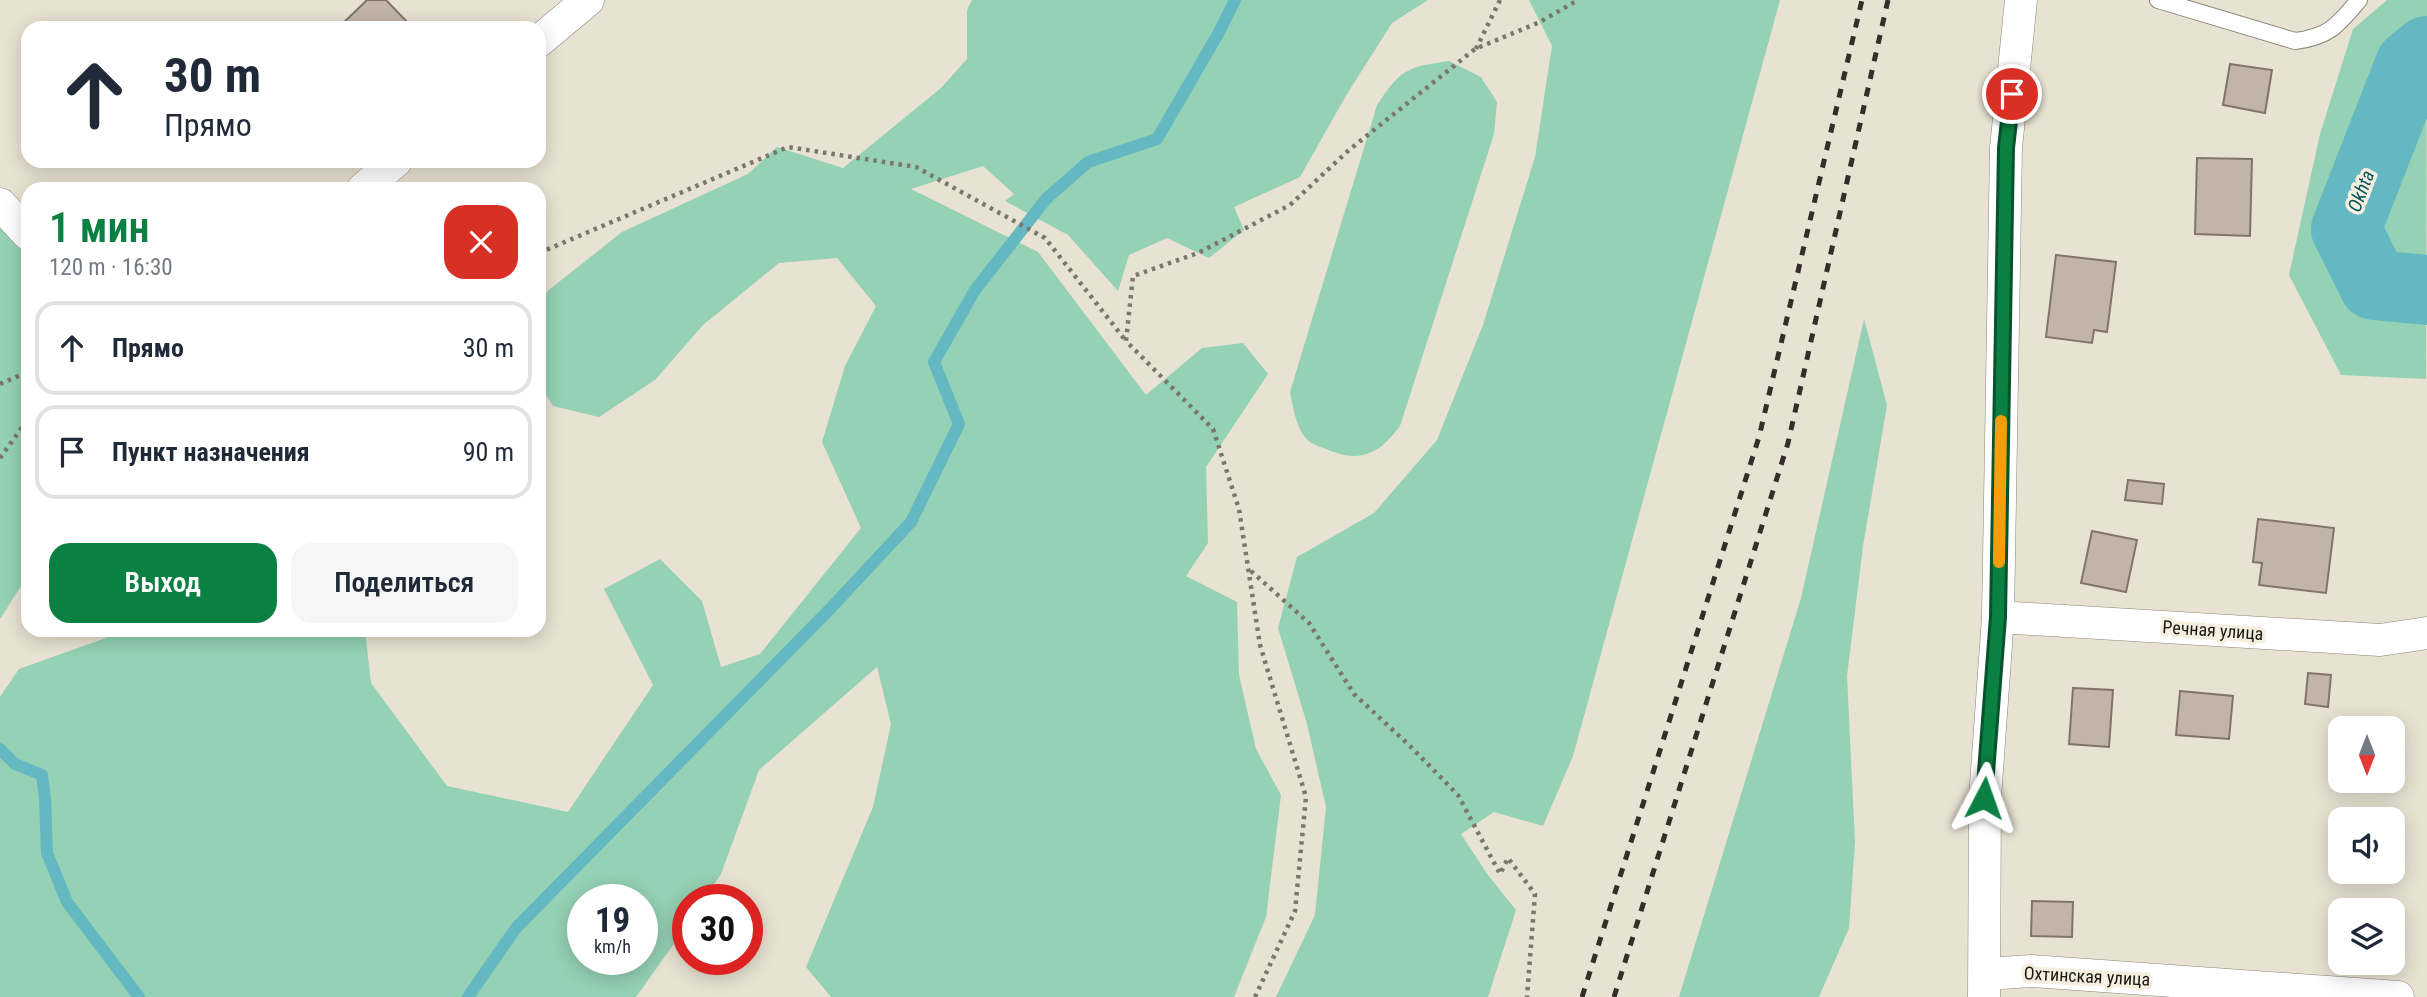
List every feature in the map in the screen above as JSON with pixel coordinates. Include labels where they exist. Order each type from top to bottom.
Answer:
[{"type":"street","points":[[546,35],[587,0]]},
{"type":"street","points":[[1985,985],[1984,798],[1998,617],[2006,148],[2021,0]]},
{"type":"street","points":[[371,182],[388,168]]},
{"type":"street","points":[[0,204],[21,226]]},
{"type":"street","name":"Речная улица","points":[[1998,617],[2380,640],[2427,633]]},
{"type":"street","name":"Охтинская улица","points":[[1985,985],[2031,971],[2398,997]]},
{"type":"lane","points":[[2158,0],[2295,41],[2315,38],[2335,28],[2359,0]]},
{"type":"path","points":[[1475,49],[1500,0]]},
{"type":"path","points":[[1126,341],[1133,276],[1198,253],[1290,205],[1349,150],[1475,49],[1540,22],[1578,0]]},
{"type":"path","points":[[546,250],[788,147],[916,167],[1045,238],[1126,341],[1213,429],[1239,509],[1260,645],[1306,797],[1295,911],[1255,997]]},
{"type":"path","points":[[0,384],[21,375]]},
{"type":"path","points":[[0,458],[21,429]]},
{"type":"path","points":[[1250,570],[1309,622],[1354,694],[1458,795],[1500,874],[1508,858],[1535,894],[1527,997]]},
{"type":"green space","points":[[972,0],[1428,0],[1392,23],[1347,94],[1300,177],[1234,207],[1244,230],[1209,258],[1167,238],[1129,255],[1118,291],[1068,235],[1005,201],[1014,194],[983,166],[911,189],[1038,252],[1146,395],[1202,348],[1243,343],[1268,374],[1206,467],[1208,543],[1186,576],[1237,602],[1239,675],[1256,749],[1281,795],[1266,917],[1234,997],[831,997],[806,967],[873,807],[891,724],[877,667],[759,770],[721,874],[714,884],[672,884],[672,946],[658,966],[658,884],[567,884],[567,975],[652,975],[636,997],[0,997],[0,697],[19,669],[108,637],[366,637],[371,683],[447,786],[568,812],[653,685],[604,589],[660,559],[702,601],[721,667],[760,654],[861,528],[822,442],[845,366],[876,306],[837,258],[779,263],[703,325],[655,380],[599,417],[553,406],[546,395],[546,294],[622,232],[748,174],[777,147],[843,168],[941,88],[967,59],[967,10]]},
{"type":"green space","points":[[1529,0],[1780,0],[1573,756],[1543,826],[1494,812],[1461,834],[1488,875],[1516,910],[1488,997],[1276,997],[1315,915],[1326,807],[1307,724],[1278,628],[1297,557],[1374,513],[1437,440],[1483,325],[1535,157],[1552,46]]},
{"type":"green space","points":[[2387,0],[2427,0],[2426,379],[2341,375],[2289,275],[2320,134],[2353,29]]},
{"type":"green space","points":[[1449,61],[1481,77],[1497,102],[1494,134],[1400,426],[1376,450],[1359,456],[1349,456],[1313,444],[1306,438],[1296,419],[1290,392],[1377,105],[1392,84],[1406,72],[1423,65]]},
{"type":"green space","points":[[0,210],[14,221],[21,245],[21,586],[0,619]]},
{"type":"green space","points":[[1864,319],[1887,405],[1863,546],[1847,676],[1855,842],[1849,928],[1819,997],[1679,997],[1801,598]]},
{"type":"building","points":[[367,0],[386,0],[406,21],[345,21]]},
{"type":"building","points":[[2230,64],[2272,70],[2265,113],[2223,105]]},
{"type":"building","points":[[2197,158],[2252,159],[2250,236],[2195,234]]},
{"type":"building","points":[[2056,255],[2116,262],[2107,332],[2094,330],[2092,343],[2046,337]]},
{"type":"building","points":[[2128,480],[2164,484],[2162,504],[2125,500]]},
{"type":"building","points":[[2258,519],[2334,528],[2326,593],[2259,585],[2262,563],[2253,562]]},
{"type":"building","points":[[2092,531],[2137,540],[2126,592],[2081,583]]},
{"type":"building","points":[[2308,673],[2331,675],[2328,707],[2305,704]]},
{"type":"building","points":[[2073,688],[2113,690],[2109,747],[2069,744]]},
{"type":"building","points":[[2180,691],[2233,696],[2229,739],[2176,735]]},
{"type":"building","points":[[2032,901],[2073,902],[2072,937],[2031,936]]},
{"type":"waterway","points":[[468,997],[516,928],[829,610],[911,522],[959,424],[934,362],[975,290],[1046,199],[1088,162],[1157,139],[1235,0]]},
{"type":"waterway","name":"Okhta","points":[[2427,51],[2410,65],[2346,229],[2374,285],[2427,290]]},
{"type":"waterway","points":[[0,749],[15,764],[42,775],[47,853],[67,902],[139,997]]},
{"type":"railway","points":[[1582,997],[1759,437],[1862,0]]},
{"type":"railway","points":[[1614,997],[1788,443],[1888,0]]},
{"type":"slow traffic","points":[[1999,562],[2001,421]]},
{"type":"route","points":[[1984,798],[1998,617],[2006,148],[2012,94]]}]
